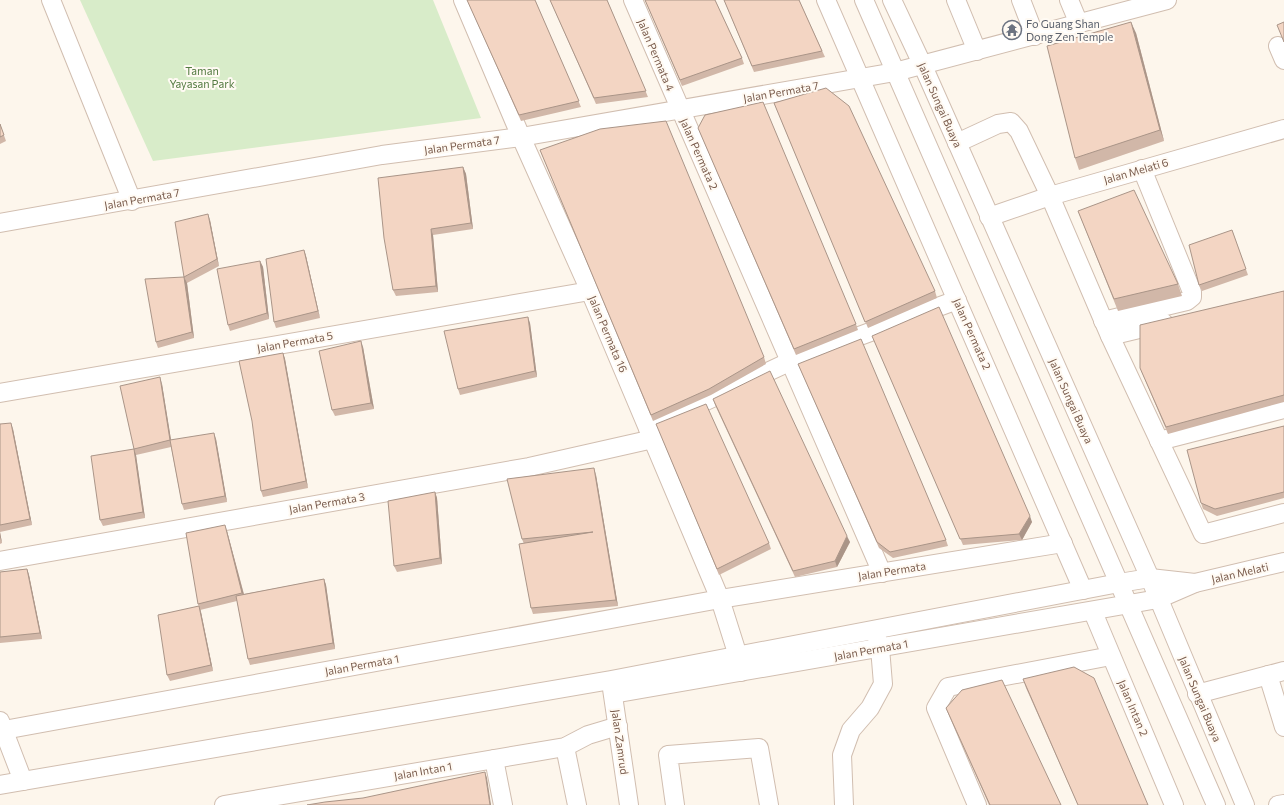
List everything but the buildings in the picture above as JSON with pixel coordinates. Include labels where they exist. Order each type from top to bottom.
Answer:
[{"type":"street","points":[[51,0],[132,201]]},
{"type":"street","name":"Jalan Permata 16","points":[[463,0],[520,137],[590,291],[720,599],[739,664]]},
{"type":"street","name":"Jalan Permata 4","points":[[633,0],[679,110]]},
{"type":"street","name":"Jalan Permata 2","points":[[826,0],[1064,543],[1083,590]]},
{"type":"street","points":[[864,0],[894,72],[1216,805]]},
{"type":"street","name":"Jalan Sungai Buaya","points":[[892,0],[923,66],[1150,578],[1197,694],[1245,805]]},
{"type":"street","points":[[956,0],[977,51]]},
{"type":"street","points":[[1021,0],[1035,36]]},
{"type":"street","points":[[1069,0],[1078,24]]},
{"type":"street","name":"Jalan Permata 7","points":[[0,223],[132,201],[382,155],[520,137],[894,72],[923,66],[1078,24],[1118,6],[1161,1]]},
{"type":"street","name":"Jalan Permata 2","points":[[679,110],[882,573]]},
{"type":"street","points":[[957,143],[998,124],[1011,122],[1019,131],[1050,196],[1107,328],[1203,534],[1284,513]]},
{"type":"street","name":"Jalan Melati 6","points":[[989,217],[1050,196],[1284,129]]},
{"type":"street","points":[[1107,328],[1187,301],[1192,297],[1192,292],[1142,169]]},
{"type":"street","name":"Jalan Permata 5","points":[[0,393],[590,291]]},
{"type":"street","name":"Jalan Permata 3","points":[[0,561],[529,467],[651,434],[789,362],[957,300]]},
{"type":"street","points":[[1107,328],[1193,316]]},
{"type":"street","points":[[1159,441],[1284,409]]},
{"type":"street","name":"Jalan Permata","points":[[720,599],[1064,543]]},
{"type":"street","name":"Jalan Melati","points":[[1129,605],[1158,600],[1195,583],[1284,562]]},
{"type":"street","name":"Jalan Melati","points":[[1119,583],[1150,578],[1195,583]]},
{"type":"street","name":"Jalan Permata 1","points":[[739,664],[875,629],[1119,583]]},
{"type":"street","name":"Jalan Permata 1","points":[[2,726],[720,599]]},
{"type":"street","name":"Jalan Permata 1","points":[[0,785],[612,687],[739,664],[880,648],[1129,605]]},
{"type":"street","name":"Jalan Intan 2","points":[[1093,612],[1174,805]]},
{"type":"street","points":[[844,805],[842,755],[851,730],[870,708],[883,684],[880,648],[875,629]]},
{"type":"street","points":[[977,805],[936,708],[948,687],[1111,656]]},
{"type":"street","points":[[1197,694],[1276,673],[1284,727]]},
{"type":"street","name":"Jalan Zamrud","points":[[612,687],[629,805]]},
{"type":"street","points":[[2,726],[23,781]]},
{"type":"street","name":"Jalan Intan 1","points":[[224,805],[565,747],[588,735],[618,726]]},
{"type":"street","points":[[565,747],[576,805]]},
{"type":"street","points":[[675,805],[668,755],[759,748],[769,805]]},
{"type":"street","points":[[494,759],[502,805]]},
{"type":"street","points":[[1278,805],[1284,804]]},
{"type":"green space","name":"Taman Yayasan Park","points":[[80,0],[433,0],[481,118],[153,161]]},
{"type":"place","name":"Fo Guang Shan Dong Zen Temple","points":[[1012,30]]}]
